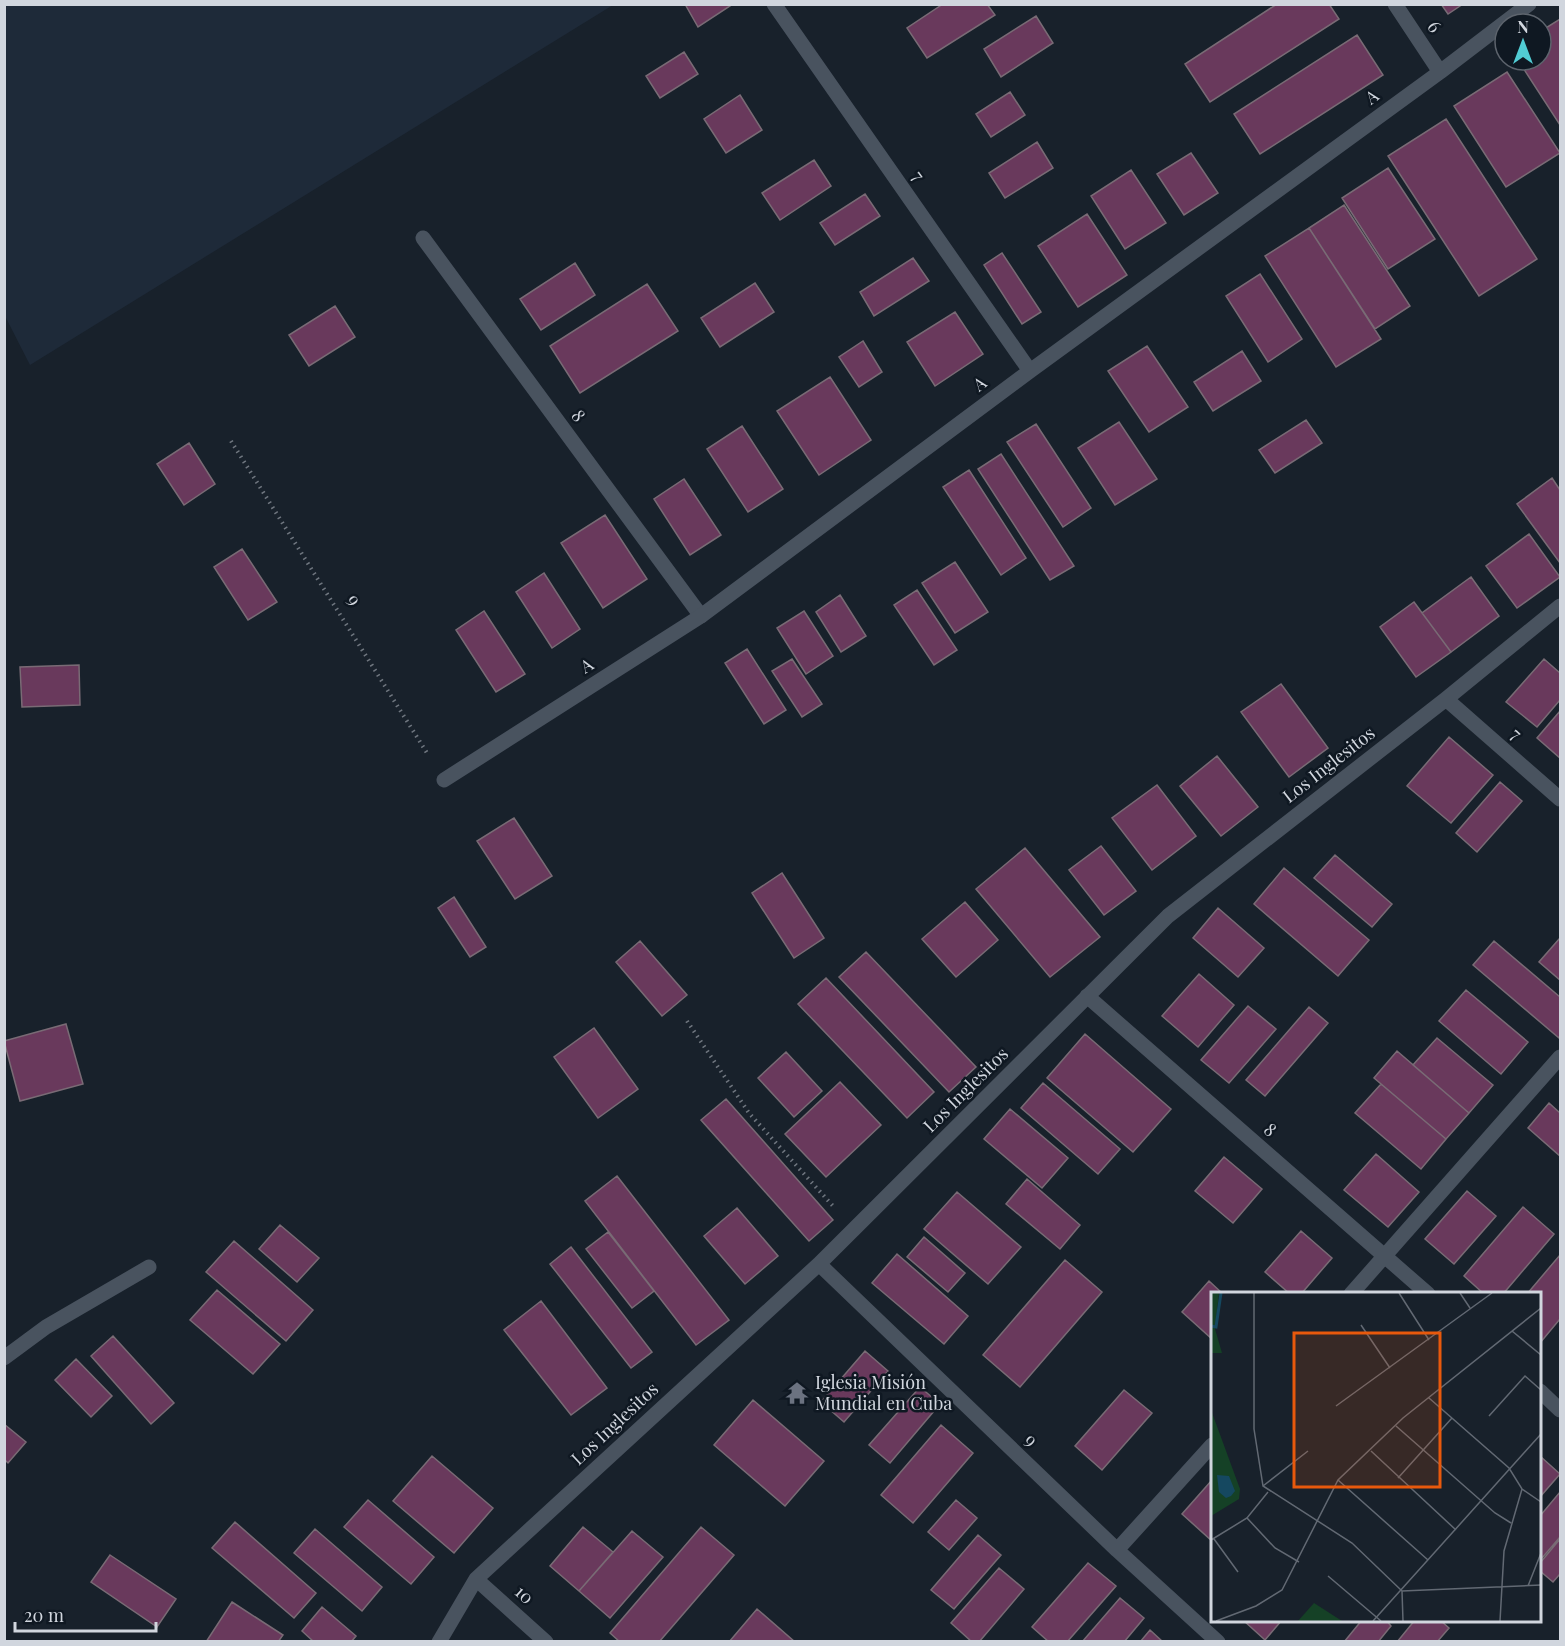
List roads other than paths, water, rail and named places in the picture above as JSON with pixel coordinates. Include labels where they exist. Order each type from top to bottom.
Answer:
[{"type":"street","name":"7","points":[[774,4],[1030,371]]},
{"type":"street","name":"6","points":[[1395,4],[1440,72]]},
{"type":"street","name":"A","points":[[444,780],[701,616],[1529,4]]},
{"type":"street","name":"8","points":[[423,238],[701,616]]},
{"type":"street","name":"Los Inglesitos","points":[[439,1641],[476,1579],[819,1264],[1168,916],[1446,699],[1560,606]]},
{"type":"street","name":"7","points":[[1446,699],[1560,799]]},
{"type":"street","name":"8","points":[[1087,996],[1427,1292]]},
{"type":"street","points":[[1352,1292],[1560,1058]]},
{"type":"street","name":"9","points":[[819,1264],[1117,1550],[1218,1641]]},
{"type":"street","points":[[4,1358],[46,1327],[149,1267]]},
{"type":"street","points":[[1541,1393],[1560,1410]]},
{"type":"street","points":[[1117,1550],[1211,1446]]},
{"type":"street","name":"10","points":[[476,1579],[546,1641]]},
{"type":"place","name":"Iglesia Misión Mundial en Cuba","points":[[797,1393]]}]
